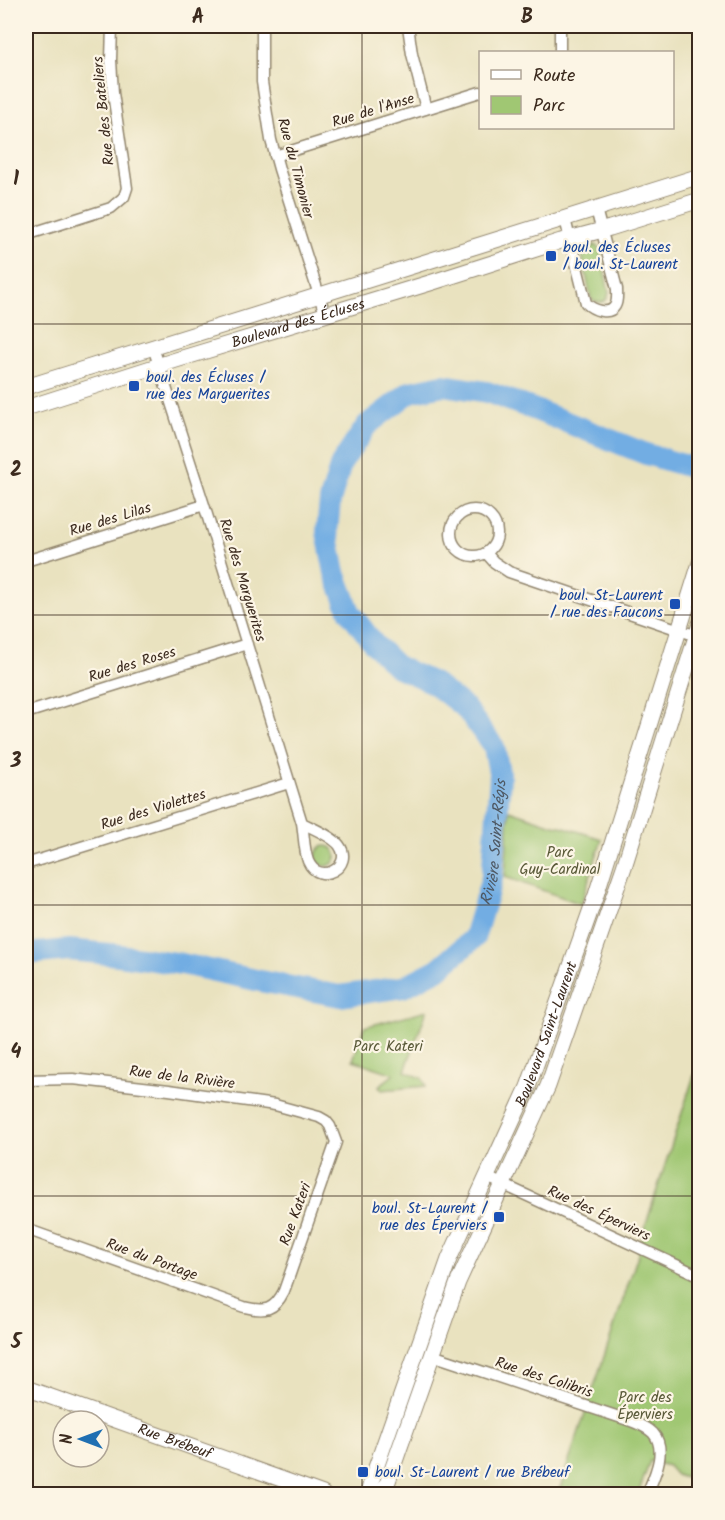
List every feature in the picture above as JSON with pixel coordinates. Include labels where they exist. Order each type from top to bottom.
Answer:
[{"type":"street","name":"Rue des Bateliers","points":[[26,235],[111,208],[120,202],[126,192],[127,183],[113,93],[112,26]]},
{"type":"street","name":"Rue du Timonier","points":[[262,26],[261,56],[267,121],[275,156],[325,315]]},
{"type":"street","points":[[408,26],[412,54],[426,109]]},
{"type":"street","points":[[560,26],[560,51]]},
{"type":"street","name":"Rue de l'Anse","points":[[275,156],[479,92]]},
{"type":"street","name":"Boulevard des Écluses","points":[[26,387],[699,176]]},
{"type":"street","name":"Boulevard des Écluses","points":[[26,408],[699,200]]},
{"type":"street","points":[[565,219],[586,303],[591,308],[608,310],[615,306],[617,294],[596,209]]},
{"type":"street","name":"Rue des Marguerites","points":[[153,347],[302,823],[308,861],[320,872],[328,874],[334,871],[340,866],[342,859],[339,845],[302,823]]},
{"type":"street","name":"Rue des Lilas","points":[[26,561],[204,505]]},
{"type":"street","points":[[470,510],[478,510],[492,518],[496,525],[496,541],[486,553],[472,557],[465,555],[454,545],[450,531],[457,517],[470,510]]},
{"type":"street","points":[[486,553],[509,572],[678,631],[698,632]]},
{"type":"street","name":"Boulevard Saint-Laurent","points":[[368,1494],[443,1275],[528,1087],[596,895],[699,563]]},
{"type":"street","name":"Boulevard Saint-Laurent","points":[[378,1494],[387,1484],[465,1265],[548,1086],[614,897],[698,632]]},
{"type":"street","name":"Rue des Roses","points":[[26,713],[247,644]]},
{"type":"street","name":"Rue des Violettes","points":[[26,864],[289,783]]},
{"type":"street","name":"Rue de la Rivière","points":[[26,1080],[72,1079],[252,1101],[312,1114],[326,1121],[330,1126]]},
{"type":"street","name":"Rue Kateri","points":[[270,1308],[276,1304],[284,1291],[334,1149],[336,1142],[330,1126]]},
{"type":"street","name":"Rue des Éperviers","points":[[487,1177],[699,1276]]},
{"type":"street","name":"Rue du Portage","points":[[26,1229],[244,1307],[263,1310],[270,1308]]},
{"type":"street","name":"Rue des Colibris","points":[[432,1355],[631,1421],[648,1429],[657,1439],[660,1455],[647,1494]]},
{"type":"street","name":"Rue Brébeuf","points":[[26,1388],[323,1494]]},
{"type":"green space","points":[[593,244],[600,249],[609,293],[605,301],[600,302],[591,299],[582,255],[585,247],[586,249],[593,247]]},
{"type":"green space","name":"Parc Guy-Cardinal","points":[[509,810],[602,839],[581,904],[505,877]]},
{"type":"green space","points":[[326,846],[333,849],[336,856],[333,863],[326,866],[319,863],[316,856],[319,849]]},
{"type":"green space","name":"Parc Kateri","points":[[427,1010],[405,1071],[422,1078],[426,1086],[382,1090],[379,1086],[394,1074],[353,1060],[364,1027]]},
{"type":"green space","name":"Parc des Éperviers","points":[[699,1060],[699,1442],[697,1439],[685,1478],[676,1475],[668,1466],[650,1461],[638,1494],[558,1494],[637,1258]]},
{"type":"waterway","name":"Rivière Saint-Régis","points":[[26,954],[69,950],[119,955],[182,964],[340,996],[403,987],[438,969],[474,938],[492,878],[500,777],[494,747],[465,708],[433,683],[396,666],[374,644],[350,612],[335,573],[327,532],[330,501],[341,464],[367,425],[410,392],[443,385],[487,392],[646,454],[700,470]]},
{"type":"place","name":"boul. des Écluses / boul. St-Laurent","points":[[551,256]]},
{"type":"place","name":"boul. des Écluses / rue des Marguerites","points":[[134,386]]},
{"type":"place","name":"boul. St-Laurent / rue des Faucons","points":[[675,604]]},
{"type":"place","name":"boul. St-Laurent / rue des Éperviers","points":[[499,1217]]},
{"type":"place","name":"boul. St-Laurent / rue Brébeuf","points":[[363,1472]]}]
